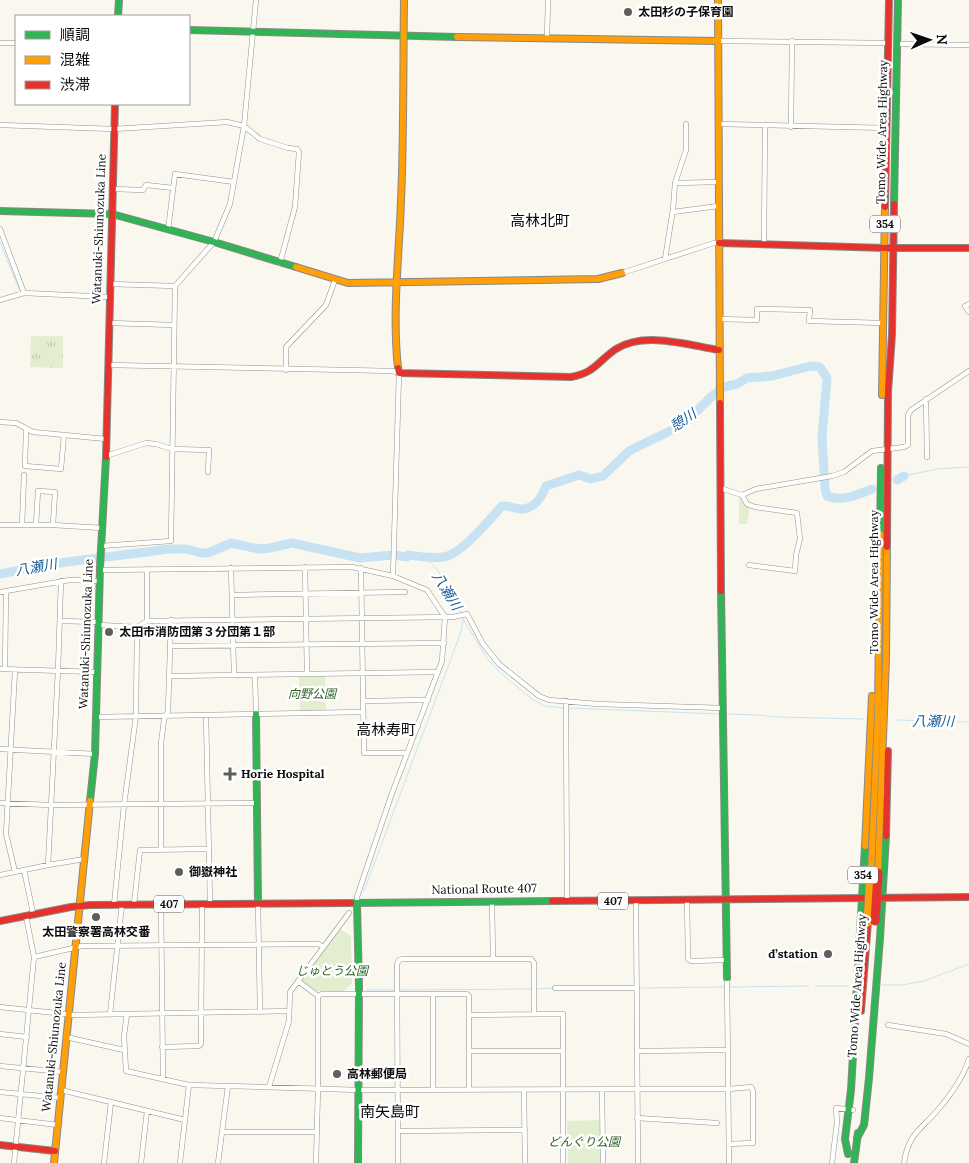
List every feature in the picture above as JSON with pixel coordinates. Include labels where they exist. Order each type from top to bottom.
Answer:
[{"type":"main road","points":[[118,15],[119,0]]},
{"type":"main road","points":[[404,0],[401,201],[396,282],[396,358],[399,373],[571,377],[590,371],[619,348],[632,343],[643,341],[666,342],[719,350]]},
{"type":"main road","points":[[718,0],[720,488],[727,978]]},
{"type":"main road","name":"Tomo Wide Area Highway","points":[[874,873],[885,694],[884,323],[889,248],[893,43],[889,0]]},
{"type":"main road","name":"Tomo Wide Area Highway","points":[[854,1163],[874,873],[879,595],[884,449],[892,335],[887,128],[898,0]]},
{"type":"main road","points":[[190,30],[403,36],[718,41]]},
{"type":"main road","name":"Watanuki-Shiunozuka Line","points":[[54,1163],[95,754],[100,569],[106,456],[115,105]]},
{"type":"main road","points":[[0,211],[112,214],[214,242],[353,284],[598,279],[622,273]]},
{"type":"main road","points":[[719,243],[889,248],[969,248]]},
{"type":"main road","name":"354","points":[[847,1159],[845,1139],[851,1109],[874,645],[879,595]]},
{"type":"main road","name":"354","points":[[857,1138],[864,1125],[883,898],[888,807],[890,647],[886,611]]},
{"type":"main road","points":[[256,714],[258,903]]},
{"type":"main road","name":"National Route 407","points":[[0,921],[80,906],[134,904],[357,904],[969,897]]},
{"type":"main road","points":[[357,904],[359,995],[358,1163]]},
{"type":"main road","name":"Tomo Wide Area Highway","points":[[851,1109],[872,922]]},
{"type":"main road","points":[[0,1146],[55,1151]]},
{"type":"street","points":[[101,547],[171,541],[175,286],[214,242],[230,204],[244,126],[256,0]]},
{"type":"street","points":[[547,38],[548,0]]},
{"type":"street","points":[[718,41],[969,45]]},
{"type":"street","points":[[791,127],[792,41]]},
{"type":"street","points":[[0,43],[15,43]]},
{"type":"street","points":[[0,125],[114,129],[227,122],[244,126],[260,140],[298,150],[295,206],[280,263]]},
{"type":"street","points":[[665,259],[675,182],[686,150],[686,124]]},
{"type":"street","points":[[718,124],[887,128]]},
{"type":"street","points":[[764,244],[765,126]]},
{"type":"street","points":[[168,230],[175,174],[234,182]]},
{"type":"street","points":[[675,182],[718,182]]},
{"type":"street","points":[[112,189],[141,190],[145,189],[146,185],[173,188]]},
{"type":"street","points":[[672,212],[718,206]]},
{"type":"street","points":[[0,229],[24,293]]},
{"type":"street","points":[[622,273],[719,243]]},
{"type":"street","points":[[286,370],[286,347],[326,305],[335,280]]},
{"type":"street","points":[[110,284],[175,286]]},
{"type":"street","points":[[0,300],[24,293],[110,297]]},
{"type":"street","points":[[969,304],[965,306],[969,312]]},
{"type":"street","points":[[719,319],[757,320],[757,309],[810,310],[809,321],[884,323]]},
{"type":"street","points":[[109,323],[174,324]]},
{"type":"street","points":[[108,365],[393,371],[399,373],[393,576]]},
{"type":"street","points":[[742,495],[756,488],[832,476],[844,472],[872,451],[908,445],[908,414],[911,410],[969,371]]},
{"type":"street","points":[[926,399],[927,457]]},
{"type":"street","points":[[0,422],[16,423],[26,430],[33,432],[106,439]]},
{"type":"street","points":[[26,430],[25,466],[61,469],[64,435]]},
{"type":"street","points":[[106,456],[146,443],[172,448],[209,450],[208,472]]},
{"type":"street","points":[[22,525],[24,475]]},
{"type":"street","points":[[720,488],[742,495],[747,504],[755,507],[797,512],[800,539],[795,571],[748,565]]},
{"type":"street","points":[[36,525],[38,492],[55,492],[53,525]]},
{"type":"street","points":[[0,525],[53,525],[102,528]]},
{"type":"street","points":[[305,567],[306,674]]},
{"type":"street","points":[[231,568],[234,675]]},
{"type":"street","points":[[100,569],[361,568],[393,576],[427,590],[445,617],[442,661],[407,754],[357,897],[357,904]]},
{"type":"street","points":[[361,568],[364,753],[407,754]]},
{"type":"street","points":[[147,569],[147,621]]},
{"type":"street","points":[[48,864],[61,581]]},
{"type":"street","points":[[0,592],[61,581],[100,581]]},
{"type":"street","points":[[6,592],[3,669],[97,672]]},
{"type":"street","points":[[232,595],[405,592]]},
{"type":"street","points":[[60,621],[137,627],[147,621],[171,620],[455,617],[467,614],[483,644],[499,664],[539,696],[549,700],[723,712]]},
{"type":"street","points":[[161,849],[161,744],[170,676],[171,620]]},
{"type":"street","points":[[110,1014],[124,805],[136,716],[137,627]]},
{"type":"street","points":[[170,646],[444,643]]},
{"type":"street","points":[[15,670],[6,834],[15,872]]},
{"type":"street","points":[[170,676],[438,672]]},
{"type":"street","points":[[255,675],[256,714]]},
{"type":"street","points":[[363,701],[428,700]]},
{"type":"street","points":[[566,702],[568,901]]},
{"type":"street","points":[[96,718],[363,712]]},
{"type":"street","points":[[162,1047],[199,1046],[201,1044],[202,945],[209,849],[206,715]]},
{"type":"street","points":[[364,726],[418,726]]},
{"type":"street","points":[[0,749],[95,754]]},
{"type":"street","points":[[0,803],[124,805],[257,803]]},
{"type":"street","points":[[0,836],[6,834]]},
{"type":"street","points":[[134,904],[140,850],[209,849]]},
{"type":"street","points":[[0,875],[48,864],[85,859]]},
{"type":"street","points":[[14,1163],[34,957],[24,870]]},
{"type":"street","points":[[687,900],[688,959],[691,961],[727,960]]},
{"type":"street","points":[[492,901],[492,958]]},
{"type":"street","points":[[636,901],[638,1163]]},
{"type":"street","points":[[258,903],[260,1012]]},
{"type":"street","points":[[161,904],[163,1079]]},
{"type":"street","points":[[269,1087],[289,1021],[288,996],[322,946],[349,913]]},
{"type":"street","points":[[34,957],[76,948],[116,946],[318,944],[322,946]]},
{"type":"street","points":[[398,1163],[398,964],[400,959],[528,958],[533,960],[534,1014]]},
{"type":"street","points":[[727,978],[729,1163]]},
{"type":"street","points":[[298,981],[318,996]]},
{"type":"street","points":[[555,988],[637,988]]},
{"type":"street","points":[[318,996],[322,994],[468,994],[469,1090]]},
{"type":"street","points":[[433,994],[433,1090]]},
{"type":"street","points":[[316,1163],[318,996]]},
{"type":"street","points":[[0,1007],[69,1015],[289,1011]]},
{"type":"street","points":[[127,1014],[124,1050],[126,1071],[189,1085],[359,1090],[602,1090],[729,1089],[751,1087],[753,1090],[753,1143],[729,1144]]},
{"type":"street","points":[[469,1014],[563,1014],[563,1163]]},
{"type":"street","points":[[888,1025],[946,1034],[969,1044]]},
{"type":"street","points":[[0,1034],[27,1037]]},
{"type":"street","points":[[66,1037],[124,1050]]},
{"type":"street","points":[[637,1051],[728,1050]]},
{"type":"street","points":[[469,1051],[562,1051]]},
{"type":"street","points":[[904,1163],[906,1148],[913,1136],[947,1098],[966,1068],[969,1058]]},
{"type":"street","points":[[0,1066],[63,1072]]},
{"type":"street","points":[[180,1163],[189,1085]]},
{"type":"street","points":[[218,1163],[228,1086]]},
{"type":"street","points":[[524,1090],[525,1163]]},
{"type":"street","points":[[602,1090],[603,1163]]},
{"type":"street","points":[[0,1092],[61,1094],[111,1102],[185,1120]]},
{"type":"street","points":[[104,1163],[111,1102]]},
{"type":"street","points":[[832,1163],[837,1122],[836,1108],[851,1109]]},
{"type":"street","points":[[141,1163],[147,1110]]},
{"type":"street","points":[[0,1118],[58,1125]]},
{"type":"street","points":[[637,1118],[717,1122]]},
{"type":"street","points":[[398,1131],[525,1130]]},
{"type":"street","points":[[222,1132],[316,1132]]},
{"type":"green space","points":[[31,336],[63,336],[63,368],[30,367]]},
{"type":"green space","points":[[739,494],[750,505],[747,524],[739,524]]},
{"type":"green space","name":"向野公園","points":[[325,676],[326,711],[300,711],[299,677]]},
{"type":"green space","name":"じゅとう公園","points":[[340,929],[351,936],[352,983],[344,991],[317,991],[302,981],[302,978]]},
{"type":"green space","name":"どんぐり公園","points":[[600,1120],[601,1163],[568,1163],[567,1121]]},
{"type":"waterway","points":[[0,242],[20,291]]},
{"type":"waterway","name":"憩川","points":[[0,574],[43,565],[170,549],[187,549],[208,553],[231,543],[259,549],[292,543],[360,558],[393,555],[430,558],[443,557],[450,555],[466,544],[502,506],[519,509],[530,507],[537,502],[546,486],[579,475],[591,479],[603,476],[629,451],[687,421],[724,387],[737,384],[747,378],[772,376],[811,366],[820,367],[827,378],[822,437],[827,496],[844,498],[872,489]]},
{"type":"waterway","name":"憩川","points":[[904,476],[937,469],[969,467]]},
{"type":"waterway","name":"憩川","points":[[897,480],[904,476]]},
{"type":"waterway","name":"八瀬川","points":[[407,557],[423,558],[434,566],[445,582],[461,613]]},
{"type":"waterway","name":"八瀬川","points":[[462,617],[488,660],[505,677],[532,699],[545,706],[565,708]]},
{"type":"waterway","points":[[364,891],[461,632],[463,620]]},
{"type":"waterway","name":"八瀬川","points":[[569,708],[720,714]]},
{"type":"waterway","name":"八瀬川","points":[[726,714],[863,719]]},
{"type":"waterway","name":"八瀬川","points":[[897,720],[969,722]]},
{"type":"waterway","points":[[882,985],[902,985],[924,981],[969,964]]},
{"type":"waterway","points":[[729,987],[808,986]]},
{"type":"waterway","points":[[815,986],[848,986]]},
{"type":"waterway","points":[[641,988],[725,987]]},
{"type":"waterway","points":[[537,989],[553,988]]},
{"type":"waterway","points":[[399,990],[533,989]]},
{"type":"waterway","points":[[367,990],[395,990]]},
{"type":"traffic: fast","points":[[118,15],[119,0]]},
{"type":"traffic: fast","points":[[894,204],[898,0]]},
{"type":"traffic: fast","points":[[190,30],[457,37]]},
{"type":"traffic: fast","points":[[0,211],[112,214],[296,267]]},
{"type":"traffic: fast","points":[[90,801],[95,754],[100,568],[106,457]]},
{"type":"traffic: fast","points":[[880,534],[881,468]]},
{"type":"traffic: fast","points":[[721,591],[727,978]]},
{"type":"traffic: fast","points":[[256,714],[258,903]]},
{"type":"traffic: fast","points":[[857,1138],[864,1125],[869,1078],[886,836]]},
{"type":"traffic: fast","points":[[848,1154],[845,1139],[851,1090],[865,846]]},
{"type":"traffic: fast","points":[[351,903],[552,901]]},
{"type":"traffic: fast","points":[[357,904],[359,987],[358,1163]]},
{"type":"traffic: fast","points":[[854,1163],[858,1133]]},
{"type":"traffic: slow","points":[[398,368],[396,306],[402,176],[404,0]]},
{"type":"traffic: slow","points":[[718,0],[720,403]]},
{"type":"traffic: slow","points":[[457,37],[717,41]]},
{"type":"traffic: slow","points":[[882,395],[885,207]]},
{"type":"traffic: slow","points":[[296,267],[348,283],[598,279],[622,273]]},
{"type":"traffic: slow","points":[[871,873],[878,711],[880,534]]},
{"type":"traffic: slow","points":[[878,873],[886,659],[887,547]]},
{"type":"traffic: slow","points":[[865,846],[872,696]]},
{"type":"traffic: slow","points":[[54,1163],[90,801]]},
{"type":"traffic: slow","points":[[868,922],[871,873]]},
{"type":"traffic: jam","points":[[885,207],[889,0]]},
{"type":"traffic: jam","points":[[106,457],[115,105]]},
{"type":"traffic: jam","points":[[887,547],[888,392],[892,335],[894,204]]},
{"type":"traffic: jam","points":[[719,243],[885,248],[969,248]]},
{"type":"traffic: jam","points":[[398,368],[399,373],[571,377],[591,370],[616,349],[640,341],[667,341],[719,350]]},
{"type":"traffic: jam","points":[[720,403],[721,591]]},
{"type":"traffic: jam","points":[[886,836],[888,751]]},
{"type":"traffic: jam","points":[[875,921],[878,873]]},
{"type":"traffic: jam","points":[[552,901],[969,897]]},
{"type":"traffic: jam","points":[[0,921],[90,905],[351,903]]},
{"type":"traffic: jam","points":[[861,1011],[868,922]]},
{"type":"traffic: jam","points":[[0,1145],[55,1151]]},
{"type":"place","name":"太田杉の子保育園","points":[[628,12]]},
{"type":"place","name":"太田市消防団第３分団第１部","points":[[109,632]]},
{"type":"place","name":"Horie Hospital","points":[[230,774]]},
{"type":"place","name":"御嶽神社","points":[[179,872]]},
{"type":"place","name":"太田警察署高林交番","points":[[96,917]]},
{"type":"place","name":"d’station","points":[[828,954]]},
{"type":"place","name":"高林郵便局","points":[[337,1074]]},
{"type":"district","name":"高林北町","points":[[540,221]]},
{"type":"district","name":"高林寿町","points":[[386,730]]},
{"type":"district","name":"南矢島町","points":[[390,1112]]}]
